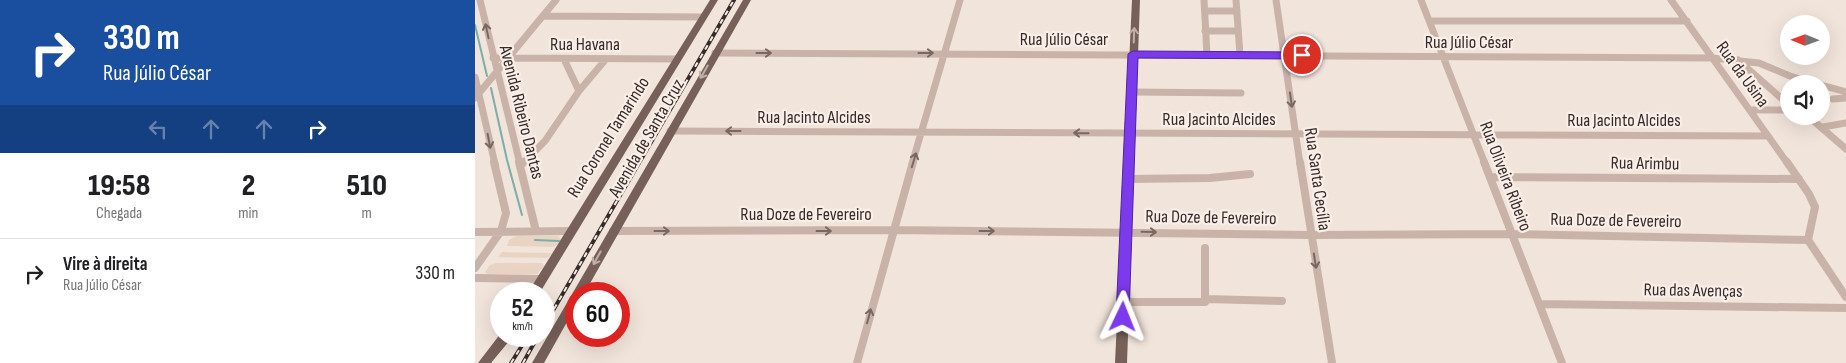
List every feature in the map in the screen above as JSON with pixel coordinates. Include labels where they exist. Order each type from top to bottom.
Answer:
[{"type":"main road","name":"Rua Coronel Tamarindo","points":[[540,282],[714,0]]},
{"type":"main road","name":"Avenida de Santa Cruz","points":[[584,282],[747,0]]},
{"type":"main road","points":[[1121,363],[1135,0]]},
{"type":"main road","name":"Avenida de Santa Cruz","points":[[538,363],[565,316]]},
{"type":"main road","points":[[484,363],[497,347]]},
{"type":"street","name":"Avenida Ribeiro Dantas","points":[[480,0],[536,231]]},
{"type":"street","points":[[477,95],[556,0]]},
{"type":"street","points":[[857,363],[893,230],[946,54],[960,0]]},
{"type":"street","points":[[1204,0],[1207,55]]},
{"type":"street","points":[[1236,0],[1240,55]]},
{"type":"street","name":"Rua Santa Cecília","points":[[1277,0],[1311,235],[1332,363]]},
{"type":"street","name":"Rua Oliveira Ribeiro","points":[[1421,0],[1445,56],[1562,363]]},
{"type":"street","name":"Rua da Usina","points":[[1671,0],[1809,194],[1815,206],[1808,240]]},
{"type":"street","points":[[1205,11],[1237,11]]},
{"type":"street","points":[[543,16],[703,17]]},
{"type":"street","points":[[1430,21],[1687,20]]},
{"type":"street","points":[[1205,31],[1239,31]]},
{"type":"street","name":"Rua Júlio César","points":[[715,53],[1712,58],[1759,63],[1788,75]]},
{"type":"street","name":"Rua Havana","points":[[493,58],[677,59]]},
{"type":"street","points":[[564,59],[579,91]]},
{"type":"street","points":[[520,166],[545,141],[579,91],[606,59]]},
{"type":"street","points":[[1738,60],[1780,97]]},
{"type":"street","name":"Avenida Ribeiro Dantas","points":[[475,77],[479,108],[506,213],[501,231]]},
{"type":"street","points":[[1830,88],[1846,92]]},
{"type":"street","points":[[1132,92],[1241,93]]},
{"type":"street","points":[[1833,100],[1846,98]]},
{"type":"street","points":[[1751,110],[1780,110]]},
{"type":"street","points":[[1823,127],[1846,123]]},
{"type":"street","points":[[1820,125],[1846,149]]},
{"type":"street","name":"Rua Jacinto Alcides","points":[[670,131],[1768,136]]},
{"type":"street","points":[[1128,179],[1209,178],[1250,174]]},
{"type":"street","name":"Rua Arimbu","points":[[1490,177],[1799,179]]},
{"type":"street","name":"Rua Doze de Fevereiro","points":[[613,231],[893,230],[1311,235],[1513,234],[1808,240]]},
{"type":"street","points":[[475,268],[501,231]]},
{"type":"street","points":[[475,232],[572,231]]},
{"type":"street","points":[[1808,240],[1846,297]]},
{"type":"street","points":[[1205,248],[1207,300]]},
{"type":"street","points":[[475,278],[542,279]]},
{"type":"street","points":[[1123,302],[1203,303],[1207,300],[1281,301]]},
{"type":"street","name":"Rua das Avenças","points":[[1540,304],[1846,308]]},
{"type":"shaded area","points":[[516,236],[558,236],[561,239],[560,243],[553,247],[507,246],[509,240]]},
{"type":"shaded area","points":[[502,252],[552,254],[547,258],[498,257]]},
{"type":"shaded area","points":[[496,263],[542,263],[544,266],[537,274],[487,274],[485,272],[490,265]]},
{"type":"waterway","points":[[475,25],[487,76]]},
{"type":"waterway","points":[[491,88],[507,160],[522,215]]},
{"type":"waterway","points":[[535,240],[559,241]]},
{"type":"railway","points":[[555,307],[734,0]]},
{"type":"railway","points":[[511,363],[521,347]]},
{"type":"railway","points":[[523,363],[532,347]]},
{"type":"route","points":[[1123,317],[1133,54],[1302,55]]}]
